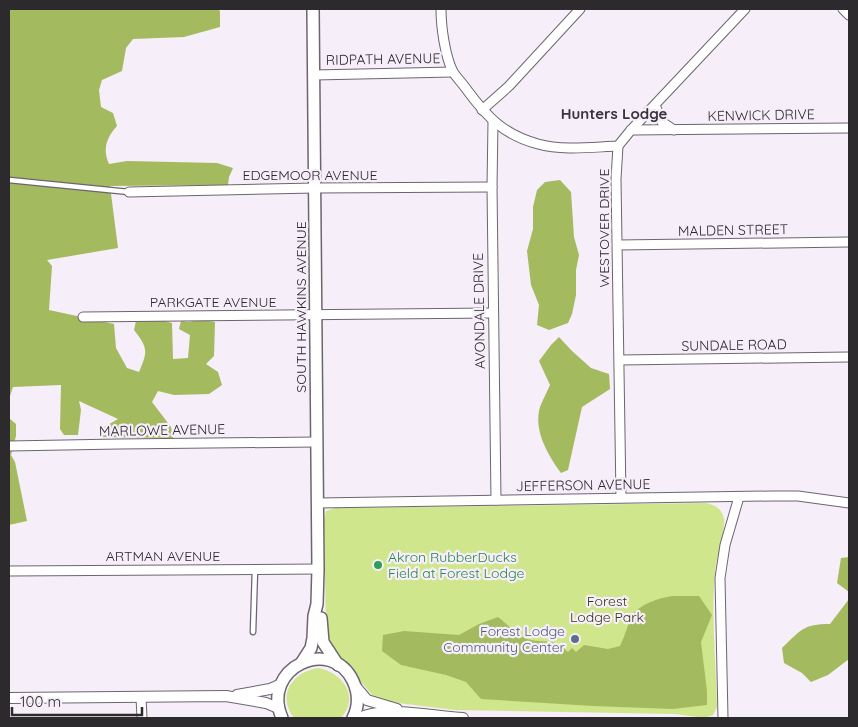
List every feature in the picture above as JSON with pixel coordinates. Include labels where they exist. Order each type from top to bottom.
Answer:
[{"type":"main road","name":"SOUTH HAWKINS AVENUE","points":[[302,662],[311,648],[317,604],[318,569],[313,9]]},
{"type":"main road","name":"SOUTH HAWKINS AVENUE","points":[[317,604],[321,616],[323,642],[338,665],[346,670],[356,687]]},
{"type":"main road","points":[[280,713],[277,697],[280,686],[288,672],[302,662],[320,659],[338,665]]},
{"type":"main road","points":[[353,718],[357,707],[356,687]]},
{"type":"street","points":[[441,9],[444,39],[453,72],[482,110],[493,122],[520,137],[540,145],[553,147],[618,146],[630,130],[745,9]]},
{"type":"street","points":[[482,110],[508,86],[580,9]]},
{"type":"street","points":[[843,9],[849,15]]},
{"type":"street","name":"RIDPATH AVENUE","points":[[314,74],[453,72]]},
{"type":"street","points":[[655,105],[662,122],[674,130]]},
{"type":"street","name":"AVONDALE DRIVE","points":[[493,122],[492,187],[496,500]]},
{"type":"street","name":"KENWICK DRIVE","points":[[630,130],[849,128]]},
{"type":"street","name":"WESTOVER DRIVE","points":[[618,146],[616,179],[620,360],[620,497]]},
{"type":"street","name":"EDGEMOOR AVENUE","points":[[129,192],[492,187]]},
{"type":"street","name":"MALDEN STREET","points":[[618,245],[849,242]]},
{"type":"street","name":"PARKGATE AVENUE","points":[[84,317],[493,313]]},
{"type":"street","name":"SUNDALE ROAD","points":[[620,360],[849,357]]},
{"type":"street","name":"MARLOWE AVENUE","points":[[9,446],[316,442]]},
{"type":"street","name":"JEFFERSON AVENUE","points":[[318,503],[620,497],[798,496],[849,503]]},
{"type":"street","points":[[724,718],[720,578],[725,545],[739,497]]},
{"type":"street","name":"ARTMAN AVENUE","points":[[9,571],[318,569]]},
{"type":"street","points":[[9,698],[226,696],[270,690],[280,686]]},
{"type":"street","points":[[356,687],[367,700],[409,713]]},
{"type":"street","points":[[226,696],[266,703],[280,713]]},
{"type":"street","points":[[141,697],[142,718]]},
{"type":"street","points":[[360,718],[379,713],[409,713],[463,718]]},
{"type":"lane","points":[[9,180],[129,192]]},
{"type":"lane","points":[[253,632],[255,569]]},
{"type":"green space","points":[[9,9],[217,9],[220,11],[220,27],[184,37],[133,39],[126,48],[122,71],[102,80],[99,90],[101,107],[113,113],[117,126],[111,134],[106,148],[109,164],[127,161],[217,163],[233,168],[228,185],[110,186],[118,248],[47,260],[52,266],[49,310],[114,324],[116,348],[127,368],[139,372],[145,354],[142,341],[134,330],[136,321],[161,320],[172,323],[173,359],[188,358],[190,335],[179,329],[181,321],[189,322],[201,319],[215,322],[214,356],[206,364],[218,372],[222,385],[209,394],[174,395],[158,391],[152,402],[171,427],[173,438],[101,437],[101,429],[118,419],[79,401],[81,410],[78,435],[64,435],[60,429],[61,385],[13,387],[9,399]]},
{"type":"green space","points":[[560,180],[571,192],[574,237],[579,255],[576,270],[576,295],[572,314],[568,323],[549,330],[537,325],[539,305],[531,285],[527,251],[533,229],[533,207],[537,190],[545,182]]},
{"type":"green space","points":[[559,337],[591,368],[609,374],[610,389],[582,407],[568,470],[561,473],[543,442],[538,424],[540,407],[550,385],[539,361]]},
{"type":"green space","points":[[9,418],[16,424],[16,436],[11,455],[15,462],[27,521],[9,525]]},
{"type":"green space","name":"Forest Lodge Park","points":[[705,503],[715,506],[720,510],[724,519],[714,589],[717,707],[713,715],[704,718],[675,714],[455,710],[381,701],[372,695],[328,642],[326,633],[324,520],[326,511],[335,508]]},
{"type":"green space","points":[[849,557],[849,592],[837,583],[841,558]]},
{"type":"green space","points":[[673,596],[699,596],[712,615],[701,642],[707,705],[673,709],[481,699],[466,682],[446,675],[401,665],[382,651],[383,635],[404,631],[459,635],[479,624],[498,617],[524,638],[558,644],[568,652],[572,648],[576,652],[584,645],[608,649],[620,646],[632,616],[639,608],[657,600]]},
{"type":"green space","points":[[849,599],[849,659],[828,675],[811,682],[802,673],[784,663],[782,648],[803,629],[814,625],[830,624]]},
{"type":"green space","points":[[319,668],[328,671],[342,680],[349,694],[346,710],[341,718],[294,718],[287,701],[287,693],[290,686],[302,674]]},
{"type":"place","name":"Akron RubberDucks Field at Forest Lodge","points":[[378,565]]},
{"type":"place","name":"Forest Lodge Community Center","points":[[575,639]]},
{"type":"district","name":"Hunters Lodge","points":[[614,114]]}]
